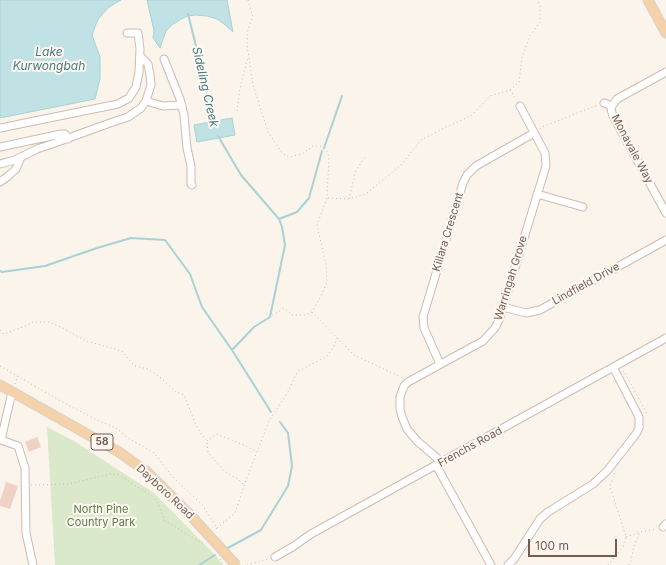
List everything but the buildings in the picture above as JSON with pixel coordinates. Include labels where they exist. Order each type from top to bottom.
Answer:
[{"type":"main road","points":[[648,0],[666,33]]},
{"type":"main road","name":"Dayboro Road","points":[[0,385],[119,452],[147,472],[191,516],[236,565]]},
{"type":"street","points":[[0,128],[118,104],[129,98],[136,87],[140,56],[138,33],[127,33]]},
{"type":"street","points":[[0,164],[22,158],[37,149],[128,118],[141,108],[146,101],[151,84],[148,64],[140,56]]},
{"type":"street","points":[[164,59],[182,105],[187,148],[191,166],[192,185]]},
{"type":"street","name":"Monavale Way","points":[[666,72],[617,99],[612,106],[611,113],[666,213]]},
{"type":"street","points":[[146,101],[163,106],[182,105]]},
{"type":"street","name":"Monavale Way","points":[[604,102],[612,106]]},
{"type":"street","name":"Warringah Grove","points":[[408,382],[484,341],[495,328],[499,320],[546,166],[545,153],[520,106]]},
{"type":"street","name":"Killara Crescent","points":[[440,364],[424,328],[423,317],[463,183],[467,175],[476,166],[534,133]]},
{"type":"street","points":[[0,147],[61,134],[65,134],[68,138]]},
{"type":"street","points":[[0,182],[16,169],[22,158]]},
{"type":"street","points":[[537,194],[582,207]]},
{"type":"street","name":"Lindfield Drive","points":[[503,306],[526,313],[540,310],[666,240]]},
{"type":"street","name":"Frenchs Road","points":[[275,557],[294,546],[310,534],[666,338]]},
{"type":"street","points":[[508,565],[540,519],[548,512],[593,484],[607,472],[636,434],[639,428],[639,417],[613,367]]},
{"type":"street","points":[[408,382],[404,386],[400,397],[400,410],[407,429],[417,441],[433,454],[491,565]]},
{"type":"street","points":[[12,392],[0,440],[18,446],[24,468],[26,533],[33,565]]},
{"type":"path","points":[[248,0],[253,17],[248,29],[248,55],[254,85],[268,132],[282,153],[289,157],[302,154],[313,146],[320,146],[326,150],[329,156],[327,198],[317,225],[326,265],[327,282],[312,312],[305,316],[292,315],[284,308],[270,317],[266,314]]},
{"type":"path","points":[[327,198],[348,199],[366,194],[401,165],[421,140],[471,116],[490,96],[510,90],[519,82],[522,58],[530,36],[540,22],[540,6],[537,0]]},
{"type":"path","points":[[237,111],[240,88],[248,55]]},
{"type":"path","points":[[510,90],[520,106]]},
{"type":"path","points":[[534,133],[542,127],[604,102]]},
{"type":"path","points":[[348,199],[356,170],[366,156]]},
{"type":"path","points":[[312,312],[354,355],[400,376],[408,382]]},
{"type":"path","points":[[0,330],[4,334],[33,322],[48,322],[61,327],[86,341],[122,351],[135,366],[148,369],[176,392],[184,395],[194,421],[207,441],[208,452],[223,470],[244,485]]},
{"type":"path","points":[[213,533],[235,512],[269,421],[288,392],[297,372],[327,356],[338,338]]},
{"type":"path","points":[[0,366],[66,404],[116,428],[128,438],[154,453],[172,476],[203,506],[217,528]]},
{"type":"path","points":[[617,375],[624,371],[646,412],[645,419]]},
{"type":"path","points":[[12,392],[18,376]]},
{"type":"path","points":[[207,441],[217,434],[257,451]]},
{"type":"path","points":[[608,565],[623,547],[626,537],[610,486],[619,466]]},
{"type":"path","points":[[25,485],[68,484],[111,474],[118,475],[153,497],[158,503],[164,520],[211,547]]},
{"type":"path","points":[[626,537],[664,525]]},
{"type":"path","points":[[629,565],[634,546],[640,532]]},
{"type":"path","points":[[218,556],[223,565]]},
{"type":"path","points":[[247,565],[275,557]]},
{"type":"green space","name":"North Pine Country Park","points":[[47,427],[74,441],[154,493],[223,565],[55,565]]},
{"type":"water","name":"Lake Kurwongbah","points":[[0,0],[121,0],[109,7],[99,18],[92,35],[100,57],[100,79],[95,99],[0,118]]},
{"type":"water","points":[[147,0],[227,0],[233,32],[217,19],[207,16],[188,16],[172,25],[166,31],[160,48],[153,38],[154,31]]},
{"type":"water","points":[[232,118],[235,135],[197,142],[194,125]]},
{"type":"waterway","name":"Sideling Creek","points":[[188,14],[214,123]]},
{"type":"waterway","points":[[324,148],[342,96]]},
{"type":"waterway","name":"Sideling Creek","points":[[218,136],[241,175],[279,219],[285,245],[270,317],[254,327],[232,350]]},
{"type":"waterway","points":[[279,219],[297,212],[309,198],[322,151]]},
{"type":"waterway","name":"Sideling Creek","points":[[0,271],[2,272],[45,266],[131,238],[165,240],[190,274],[202,307],[232,350],[271,412]]},
{"type":"waterway","name":"Sideling Creek","points":[[226,549],[261,530],[288,486],[292,466],[288,433],[280,422]]},
{"type":"waterway","name":"Sideling Creek","points":[[199,565],[215,555]]}]
